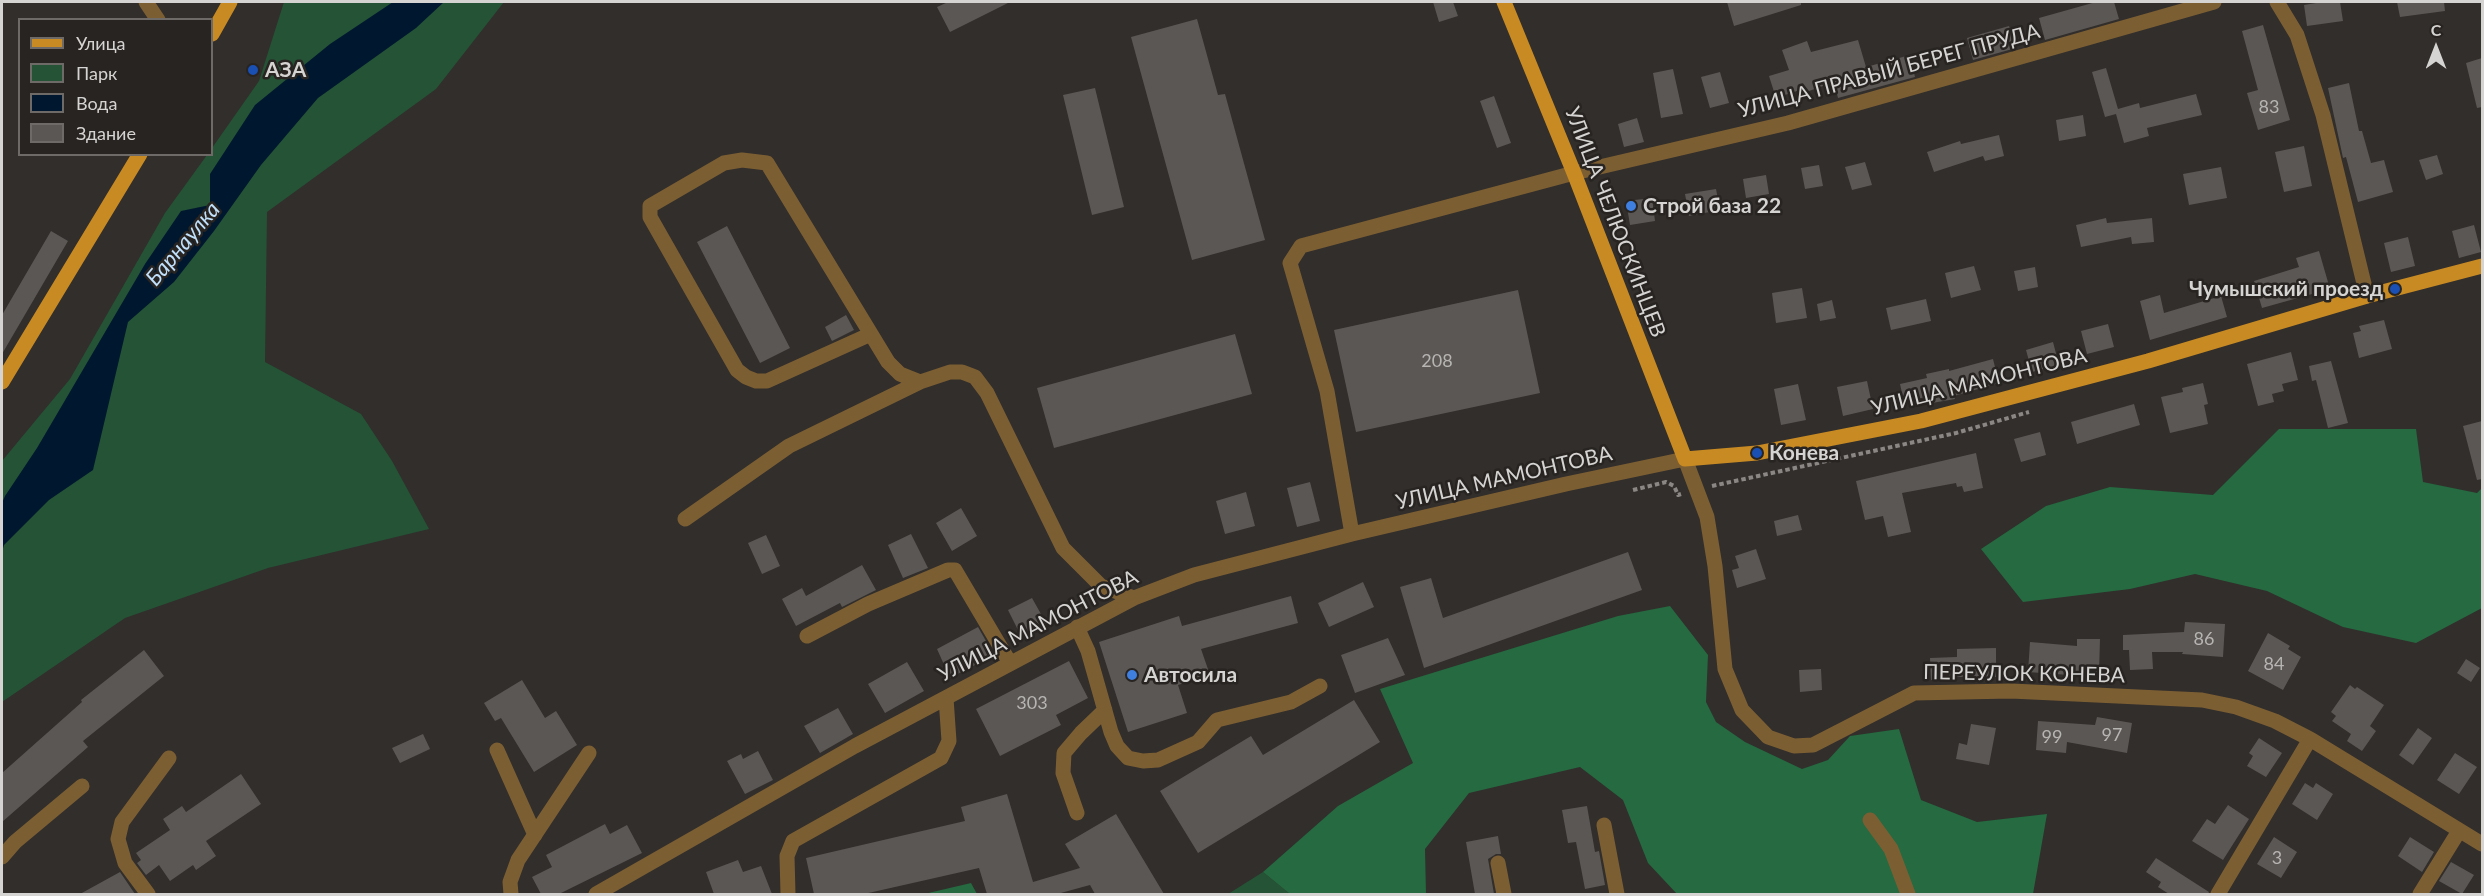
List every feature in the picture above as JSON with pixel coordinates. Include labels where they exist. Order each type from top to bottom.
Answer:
[{"type":"main road","points":[[213,32],[230,2]]},
{"type":"main road","name":"УЛИЦА ЧЕЛЮСКИНЦЕВ","points":[[1504,2],[1574,173],[1685,459]]},
{"type":"main road","points":[[2,382],[139,156]]},
{"type":"main road","name":"УЛИЦА МАМОНТОВА","points":[[1685,459],[1757,453],[1921,421],[2148,362],[2367,296],[2482,266]]},
{"type":"street","points":[[146,2],[157,18]]},
{"type":"street","name":"УЛИЦА ПРАВЫЙ БЕРЕГ ПРУДА","points":[[1352,534],[1327,391],[1290,263],[1301,246],[1574,173],[1788,123],[2214,2]]},
{"type":"street","points":[[2277,2],[2297,35],[2323,114],[2367,296]]},
{"type":"street","points":[[871,334],[767,381],[756,381],[746,377],[737,370],[650,217],[650,206],[724,162],[742,160],[767,164],[871,334],[888,362],[900,374],[920,382]]},
{"type":"street","points":[[685,519],[789,446],[920,382],[950,372],[962,372],[975,377],[987,393],[1063,548],[1101,586],[1134,598]]},
{"type":"street","name":"УЛИЦА МАМОНТОВА","points":[[596,894],[855,746],[1134,598],[1194,575],[1352,534],[1685,459]]},
{"type":"street","name":"ПЕРЕУЛОК КОНЕВА","points":[[1685,459],[1707,517],[1715,566],[1725,669],[1742,710],[1768,737],[1794,746],[1813,745],[1914,693],[2011,691],[2202,700],[2236,707],[2275,721],[2310,739],[2482,844]]},
{"type":"street","points":[[807,636],[868,604],[948,570],[955,570],[1010,663]]},
{"type":"street","points":[[1077,627],[1088,651],[1117,746],[1128,758],[1143,761],[1158,760],[1198,742],[1217,720],[1291,702],[1320,686]]},
{"type":"street","points":[[788,894],[787,856],[793,841],[941,758],[950,741],[946,698]]},
{"type":"street","points":[[1077,813],[1063,773],[1064,753],[1105,710]]},
{"type":"street","points":[[2218,894],[2310,739]]},
{"type":"street","points":[[497,750],[534,835]]},
{"type":"street","points":[[511,894],[510,882],[518,860],[589,753]]},
{"type":"street","points":[[148,894],[125,863],[118,839],[122,822],[169,758]]},
{"type":"street","points":[[2,857],[15,842],[82,786]]},
{"type":"street","points":[[1870,820],[1891,849],[1908,894]]},
{"type":"street","points":[[1604,825],[1617,894]]},
{"type":"street","points":[[2420,894],[2459,831]]},
{"type":"street","points":[[1498,863],[1504,894]]},
{"type":"green space","points":[[284,2],[504,2],[436,89],[267,212],[265,362],[361,414],[392,461],[429,529],[268,568],[125,618],[2,702],[2,461],[70,379],[165,213],[206,156],[213,156],[213,147],[259,81]]},
{"type":"green space","points":[[2279,429],[2416,429],[2423,482],[2477,493],[2482,488],[2482,608],[2416,643],[2343,627],[2267,591],[2195,574],[2130,589],[2023,602],[1981,549],[2046,506],[2110,487],[2213,495]]},
{"type":"green space","points":[[1670,606],[1708,655],[1706,702],[1716,722],[1745,742],[1802,769],[1828,760],[1850,736],[1899,729],[1921,800],[1977,822],[2047,814],[2033,894],[1677,894],[1648,863],[1623,800],[1580,767],[1469,793],[1425,849],[1426,894],[1290,894],[1263,872],[1338,806],[1413,763],[1380,689],[1618,616]]},
{"type":"green space","points":[[1263,872],[1290,894],[1228,894]]},
{"type":"green space","points":[[971,883],[977,894],[924,894]]},
{"type":"water","name":"Барнаулка","points":[[393,2],[444,2],[416,28],[318,98],[261,165],[174,282],[128,322],[93,470],[49,500],[4,545],[2,552],[2,503],[5,496],[37,448],[145,264],[181,211],[210,205],[210,174],[255,105],[330,44]]},
{"type":"building","points":[[948,2],[1010,2],[950,32],[937,7]]},
{"type":"building","points":[[1433,2],[1453,2],[1458,16],[1439,22]]},
{"type":"building","points":[[1727,2],[1801,2],[1801,5],[1734,26]]},
{"type":"building","points":[[2096,2],[2114,2],[2119,19],[2045,40],[2039,18]]},
{"type":"building","points":[[2340,2],[2343,21],[2307,26],[2304,5]]},
{"type":"building","points":[[2397,2],[2444,2],[2445,11],[2400,17]]},
{"type":"building","points":[[1197,19],[1218,95],[1225,94],[1265,240],[1192,260],[1131,37]]},
{"type":"building","points":[[2263,25],[2290,120],[2258,130],[2247,93],[2258,90],[2242,31]]},
{"type":"building","points":[[2009,26],[2016,48],[1973,60],[1967,38]]},
{"type":"building","points":[[1858,40],[1866,67],[1910,55],[1915,77],[1838,98],[1834,82],[1798,95],[1797,91],[1776,98],[1769,76],[1789,70],[1782,50],[1807,41],[1811,52]]},
{"type":"building","points":[[2482,58],[2482,107],[2477,108],[2466,63]]},
{"type":"building","points":[[2106,68],[2118,109],[2139,103],[2140,108],[2196,94],[2202,115],[2147,128],[2149,136],[2124,143],[2116,114],[2105,117],[2092,72]]},
{"type":"building","points":[[1673,69],[1683,114],[1661,118],[1653,73]]},
{"type":"building","points":[[1720,72],[1729,103],[1710,108],[1701,77]]},
{"type":"building","points":[[2349,83],[2359,131],[2362,131],[2371,163],[2384,160],[2393,192],[2358,202],[2346,157],[2343,158],[2328,88]]},
{"type":"building","points":[[1095,88],[1124,207],[1092,215],[1063,95]]},
{"type":"building","points":[[1494,96],[1511,143],[1497,148],[1480,101]]},
{"type":"building","points":[[2083,115],[2086,136],[2059,141],[2056,120]]},
{"type":"building","points":[[1637,118],[1644,142],[1624,147],[1618,124]]},
{"type":"building","points":[[1999,135],[2004,156],[1985,161],[1983,156],[1934,172],[1927,152],[1960,141],[1961,144]]},
{"type":"building","points":[[2304,146],[2312,186],[2284,192],[2275,152]]},
{"type":"building","points":[[2437,155],[2443,174],[2426,180],[2419,160]]},
{"type":"building","points":[[1865,162],[1872,185],[1852,190],[1845,167]]},
{"type":"building","points":[[1819,165],[1823,186],[1805,189],[1801,168]]},
{"type":"building","points":[[2221,167],[2227,198],[2189,205],[2183,174]]},
{"type":"building","points":[[1766,175],[1769,194],[1746,198],[1743,179]]},
{"type":"building","points":[[1716,189],[1720,210],[1689,216],[1685,194]]},
{"type":"building","points":[[1652,198],[1655,221],[1630,225],[1626,201]]},
{"type":"building","points":[[2106,218],[2107,223],[2152,218],[2154,242],[2132,244],[2131,237],[2081,247],[2076,225]]},
{"type":"building","points":[[2474,225],[2481,252],[2459,258],[2452,231]]},
{"type":"building","points":[[727,226],[790,348],[760,363],[697,242]]},
{"type":"building","points":[[51,231],[68,241],[2,354],[2,315]]},
{"type":"building","points":[[2408,237],[2415,266],[2391,272],[2384,243]]},
{"type":"building","points":[[2319,251],[2330,289],[2262,308],[2254,281],[2299,267],[2296,258]]},
{"type":"building","points":[[1974,266],[1981,290],[1951,298],[1945,273]]},
{"type":"building","points":[[2035,267],[2038,287],[2018,291],[2014,271]]},
{"type":"building","points":[[1802,288],[1807,318],[1776,323],[1772,293]]},
{"type":"building","points":[[1518,290],[1540,393],[1356,432],[1334,330]]},
{"type":"building","points":[[2160,295],[2164,313],[2221,296],[2227,317],[2150,340],[2140,301]]},
{"type":"building","points":[[1926,299],[1931,321],[1891,330],[1886,308]]},
{"type":"building","points":[[1832,300],[1836,318],[1820,321],[1817,304]]},
{"type":"building","points":[[846,315],[854,330],[832,341],[825,327]]},
{"type":"building","points":[[2384,320],[2392,349],[2359,358],[2353,333],[2361,331],[2359,326]]},
{"type":"building","points":[[2108,324],[2114,347],[2087,354],[2081,331]]},
{"type":"building","points":[[1235,334],[1252,394],[1054,448],[1037,388]]},
{"type":"building","points":[[2053,342],[2059,365],[2032,372],[2026,350]]},
{"type":"building","points":[[2291,352],[2298,380],[2282,384],[2284,391],[2272,394],[2274,402],[2258,406],[2247,364]]},
{"type":"building","points":[[1993,359],[1999,383],[1954,396],[1955,399],[1932,403],[1930,396],[1904,402],[1900,384],[1927,378],[1926,374],[1949,369],[1949,371]]},
{"type":"building","points":[[2331,361],[2348,423],[2328,428],[2316,380],[2312,381],[2309,366]]},
{"type":"building","points":[[1867,381],[1873,409],[1843,416],[1837,387]]},
{"type":"building","points":[[2203,383],[2208,404],[2204,405],[2208,424],[2170,433],[2161,397],[2183,392],[2182,388]]},
{"type":"building","points":[[1798,384],[1806,420],[1781,425],[1774,389]]},
{"type":"building","points":[[2134,404],[2140,425],[2077,444],[2071,422]]},
{"type":"building","points":[[2482,421],[2482,479],[2477,480],[2463,426]]},
{"type":"building","points":[[2040,432],[2046,455],[2021,462],[2014,439]]},
{"type":"building","points":[[1976,453],[1983,488],[1964,492],[1962,486],[1957,487],[1956,483],[1902,493],[1911,532],[1888,537],[1883,516],[1865,520],[1856,481]]},
{"type":"building","points":[[1310,482],[1320,521],[1297,527],[1287,488]]},
{"type":"building","points":[[1246,492],[1255,526],[1225,534],[1216,501]]},
{"type":"building","points":[[961,508],[977,536],[952,551],[936,523]]},
{"type":"building","points":[[1798,515],[1802,530],[1777,536],[1774,521]]},
{"type":"building","points":[[911,534],[928,568],[903,578],[888,545]]},
{"type":"building","points":[[766,535],[780,566],[762,574],[748,543]]},
{"type":"building","points":[[1756,549],[1766,579],[1737,588],[1732,570],[1739,568],[1735,556]]},
{"type":"building","points":[[1628,552],[1642,590],[1424,668],[1400,587],[1431,578],[1443,618]]},
{"type":"building","points":[[862,565],[876,590],[842,607],[840,603],[796,626],[782,599],[802,588],[806,596]]},
{"type":"building","points":[[1363,582],[1374,607],[1329,627],[1318,603]]},
{"type":"building","points":[[1291,596],[1298,623],[1201,649],[1210,675],[1178,685],[1187,713],[1128,732],[1099,642],[1179,616],[1182,626]]},
{"type":"building","points":[[1032,598],[1046,623],[1021,636],[1008,610]]},
{"type":"building","points":[[2185,622],[2225,624],[2223,657],[2182,654],[2183,652],[2152,652],[2153,669],[2130,670],[2129,650],[2123,650],[2123,635],[2184,632]]},
{"type":"building","points":[[978,627],[994,655],[950,678],[937,649]]},
{"type":"building","points":[[2268,633],[2290,646],[2288,649],[2301,657],[2283,690],[2248,671]]},
{"type":"building","points":[[1388,638],[1405,675],[1355,693],[1341,655]]},
{"type":"building","points":[[2077,639],[2100,639],[2099,674],[2083,674],[2083,676],[2028,672],[2030,642],[2077,646]]},
{"type":"building","points":[[1996,648],[1996,677],[1953,677],[1931,680],[1930,658],[1957,657],[1957,649]]},
{"type":"building","points":[[144,650],[164,676],[83,741],[88,747],[2,822],[2,773],[82,702],[81,700]]},
{"type":"building","points":[[2466,659],[2480,668],[2471,682],[2457,673]]},
{"type":"building","points":[[1069,661],[1088,698],[1056,715],[1061,725],[1000,756],[976,709]]},
{"type":"building","points":[[907,662],[924,691],[885,713],[868,684]]},
{"type":"building","points":[[1821,669],[1822,690],[1800,692],[1799,670]]},
{"type":"building","points":[[522,680],[545,718],[556,711],[577,745],[534,772],[501,718],[495,721],[484,703]]},
{"type":"building","points":[[2350,685],[2355,689],[2357,687],[2384,705],[2370,726],[2376,731],[2362,751],[2347,741],[2351,734],[2332,721],[2336,716],[2331,712]]},
{"type":"building","points":[[1354,700],[1380,742],[1198,853],[1160,791],[1251,736],[1263,755]]},
{"type":"building","points":[[838,708],[853,734],[820,753],[804,726]]},
{"type":"building","points":[[2097,717],[2132,723],[2127,753],[2067,742],[2066,753],[2036,750],[2038,721],[2095,725]]},
{"type":"building","points":[[1971,724],[1996,728],[1989,765],[1956,759],[1959,743],[1967,745]]},
{"type":"building","points":[[2418,728],[2432,738],[2413,765],[2399,755]]},
{"type":"building","points":[[423,734],[430,749],[400,763],[392,748]]},
{"type":"building","points":[[2259,738],[2282,753],[2266,777],[2247,766],[2253,756],[2249,753]]},
{"type":"building","points":[[758,751],[773,780],[745,794],[727,761],[741,754],[743,759]]},
{"type":"building","points":[[2455,753],[2477,767],[2459,794],[2437,780]]},
{"type":"building","points":[[241,774],[261,804],[206,841],[216,856],[196,870],[193,865],[170,881],[159,865],[146,875],[137,863],[141,860],[136,853],[170,830],[163,819],[182,806],[186,812]]},
{"type":"building","points":[[2305,783],[2313,788],[2316,783],[2333,794],[2317,820],[2292,804]]},
{"type":"building","points":[[1007,794],[1033,882],[1080,868],[1065,844],[1116,814],[1164,894],[1095,894],[1090,885],[1057,894],[987,894],[979,868],[864,894],[814,894],[806,858],[965,821],[961,807]]},
{"type":"building","points":[[2228,805],[2249,819],[2223,860],[2192,841],[2207,819],[2215,824]]},
{"type":"building","points":[[1587,806],[1595,852],[1599,851],[1605,885],[1585,889],[1576,842],[1568,843],[1562,810]]},
{"type":"building","points":[[605,824],[610,834],[627,825],[642,853],[559,894],[541,894],[532,877],[552,867],[546,855]]},
{"type":"building","points":[[1498,836],[1501,854],[1488,859],[1494,894],[1475,894],[1466,842]]},
{"type":"building","points":[[2274,837],[2297,852],[2281,878],[2257,864]]},
{"type":"building","points":[[2410,837],[2434,852],[2422,872],[2398,856]]},
{"type":"building","points":[[2156,858],[2209,892],[2208,894],[2169,894],[2158,887],[2161,882],[2146,872]]},
{"type":"building","points":[[738,860],[743,872],[761,866],[772,894],[714,894],[706,872]]},
{"type":"building","points":[[2451,862],[2474,875],[2462,894],[2439,881]]},
{"type":"building","points":[[120,872],[135,894],[80,894]]},
{"type":"place","name":"АЗА","points":[[253,70]]},
{"type":"place","name":"Строй база 22","points":[[1631,206]]},
{"type":"place","name":"Чумышский проезд","points":[[2395,289]]},
{"type":"place","name":"Конева","points":[[1757,453]]},
{"type":"place","name":"Автосила","points":[[1132,675]]}]
